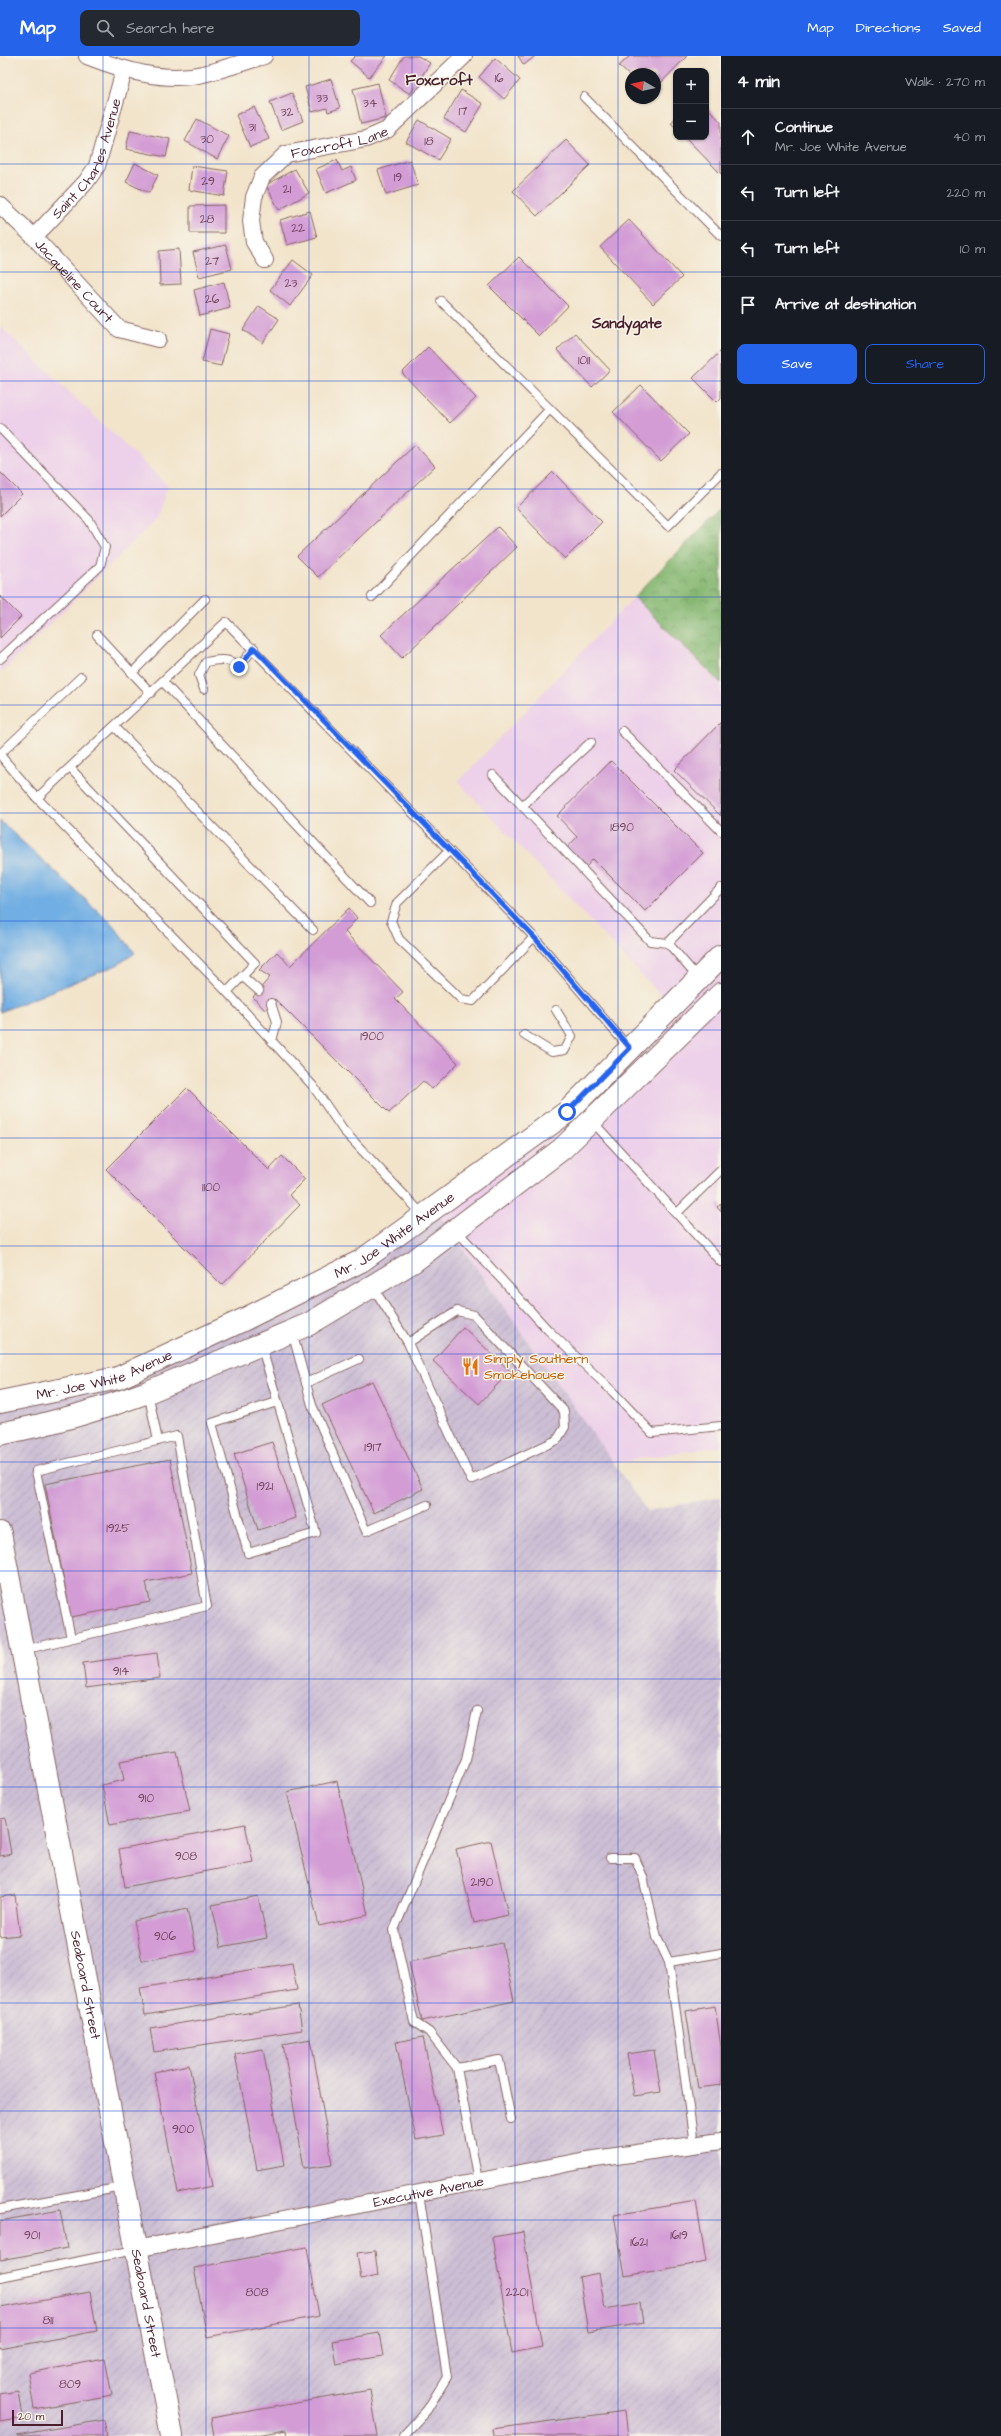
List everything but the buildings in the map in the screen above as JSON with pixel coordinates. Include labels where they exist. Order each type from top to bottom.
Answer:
[{"type":"main road","name":"Mr. Joe White Avenue","points":[[0,1402],[118,1378],[243,1320],[361,1261],[567,1112],[721,956]]},
{"type":"main road","name":"Mr. Joe White Avenue","points":[[0,1434],[86,1412],[148,1392],[309,1324],[414,1261],[562,1149],[721,994]]},
{"type":"main road","name":"Seaboard Street","points":[[0,1533],[4,1580],[22,1650],[172,2436]]},
{"type":"street","points":[[87,56],[124,71],[164,76],[202,74],[264,56]]},
{"type":"street","name":"Foxcroft Lane","points":[[265,260],[254,242],[251,221],[254,197],[262,177],[286,154],[366,139],[387,130],[460,57]]},
{"type":"street","name":"Saint Charles Avenue","points":[[34,237],[86,182],[97,166],[124,71]]},
{"type":"street","name":"Jacqueline Court","points":[[0,205],[34,237],[119,329],[158,338]]},
{"type":"street","name":"Executive Avenue","points":[[136,2249],[581,2161],[721,2141]]},
{"type":"lane","points":[[584,97],[721,236]]},
{"type":"lane","points":[[441,301],[668,526],[721,473]]},
{"type":"lane","points":[[372,596],[550,409]]},
{"type":"lane","points":[[0,428],[89,520],[105,547],[100,566],[0,659]]},
{"type":"lane","points":[[132,673],[205,599]]},
{"type":"lane","points":[[37,798],[226,622],[254,648],[534,937],[630,1048]]},
{"type":"lane","points":[[97,635],[151,693]]},
{"type":"lane","points":[[204,689],[199,675],[206,662],[220,659],[233,661],[239,667],[254,648]]},
{"type":"lane","points":[[82,678],[0,755],[37,798],[227,992],[313,1086],[343,1130],[424,1216]]},
{"type":"lane","points":[[162,682],[370,903]]},
{"type":"lane","points":[[115,727],[313,930]]},
{"type":"lane","points":[[622,731],[721,831]]},
{"type":"lane","points":[[522,806],[591,742]]},
{"type":"lane","points":[[70,768],[255,963],[227,992]]},
{"type":"lane","points":[[493,775],[650,941],[668,943],[699,978]]},
{"type":"lane","points":[[450,851],[397,903],[391,921],[399,939],[461,999],[473,1001],[534,937]]},
{"type":"lane","points":[[668,943],[721,888]]},
{"type":"lane","points":[[242,976],[259,991]]},
{"type":"lane","points":[[271,1003],[277,1022],[272,1041]]},
{"type":"lane","points":[[524,1035],[552,1052],[565,1050],[572,1036],[556,1010]]},
{"type":"lane","points":[[591,1121],[721,1262]]},
{"type":"lane","points":[[676,1214],[721,1170]]},
{"type":"lane","points":[[456,1230],[548,1330],[613,1392],[652,1433],[721,1426]]},
{"type":"lane","points":[[373,1286],[408,1343],[471,1480],[556,1440],[565,1427],[564,1411],[474,1315],[457,1311],[408,1343]]},
{"type":"lane","points":[[291,1331],[312,1405],[366,1531],[427,1505]]},
{"type":"lane","points":[[261,1344],[316,1533],[248,1553],[212,1423],[277,1402]]},
{"type":"lane","points":[[306,1383],[359,1359]]},
{"type":"lane","points":[[148,1392],[158,1440]]},
{"type":"lane","points":[[22,1650],[208,1606],[177,1436],[36,1471],[71,1638]]},
{"type":"lane","points":[[477,1711],[466,1759],[394,1930],[414,2022],[429,2032],[457,2068],[478,2181]]},
{"type":"lane","points":[[610,1858],[635,1858],[643,1877],[657,1937],[669,1962],[694,2144]]},
{"type":"lane","points":[[669,1962],[721,1953]]},
{"type":"lane","points":[[457,2068],[499,2060],[511,2119]]},
{"type":"lane","points":[[0,2209],[124,2187]]},
{"type":"lane","points":[[403,2436],[427,2410],[447,2377],[419,2193]]},
{"type":"lane","points":[[0,2277],[136,2249]]},
{"type":"shaded area","points":[[0,326],[168,486],[156,519],[0,674]]},
{"type":"shaded area","points":[[634,597],[721,681],[721,1446],[613,1463],[434,1208],[567,1112],[671,1006],[458,782]]},
{"type":"shaded area","points":[[434,1208],[647,1511],[721,1497],[721,1727],[719,1727],[721,1734],[721,2436],[0,2436],[0,1406],[24,1404],[243,1320]]},
{"type":"green space","points":[[721,508],[721,683],[634,597]]},
{"type":"water","points":[[0,821],[113,925],[135,953],[117,965],[0,1012]]},
{"type":"place","name":"Simply Southern Smokehouse","points":[[471,1366]]},
{"type":"district","name":"Foxcroft","points":[[439,80]]},
{"type":"district","name":"Sandygate","points":[[627,323]]},
{"type":"route","points":[[239,667],[254,648],[534,937],[630,1048],[567,1112]]}]
